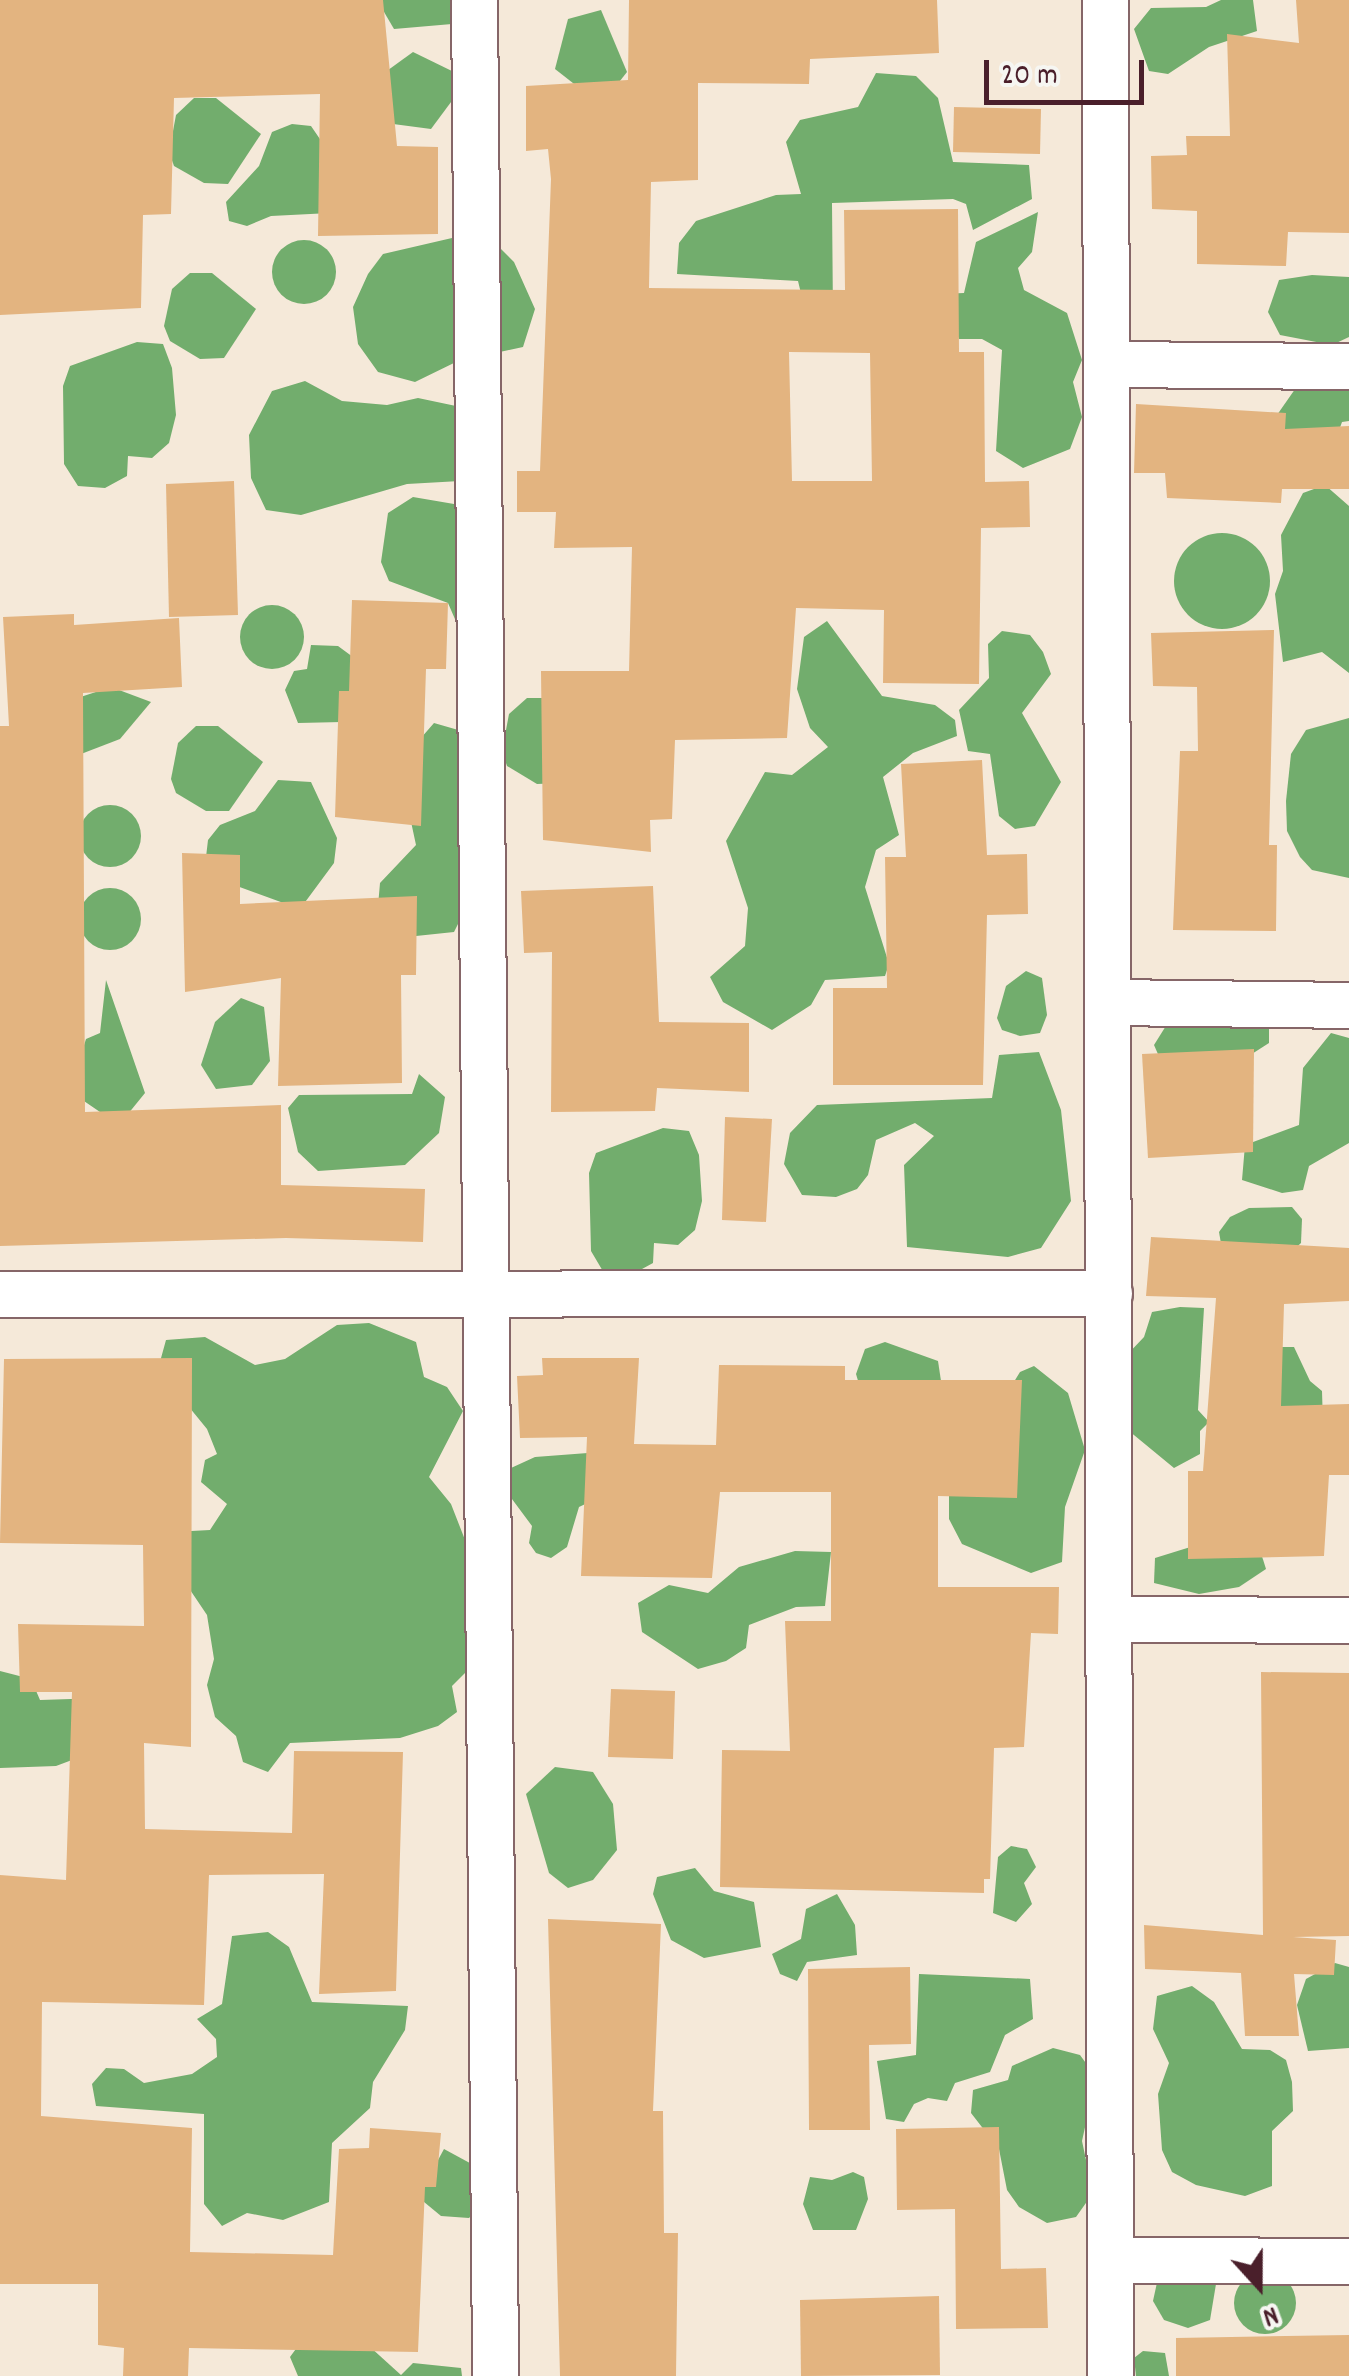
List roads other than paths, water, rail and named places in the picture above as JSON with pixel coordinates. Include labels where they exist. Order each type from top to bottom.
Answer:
[{"type":"street","points":[[474,0],[495,2376]]},
{"type":"street","points":[[1105,0],[1110,364],[1110,2376]]},
{"type":"street","points":[[1110,364],[1349,366]]},
{"type":"street","points":[[1108,1002],[1349,1005]]},
{"type":"street","points":[[0,1294],[1110,1293]]},
{"type":"street","points":[[1111,1620],[1349,1620]]},
{"type":"street","points":[[1110,2260],[1349,2261]]}]
